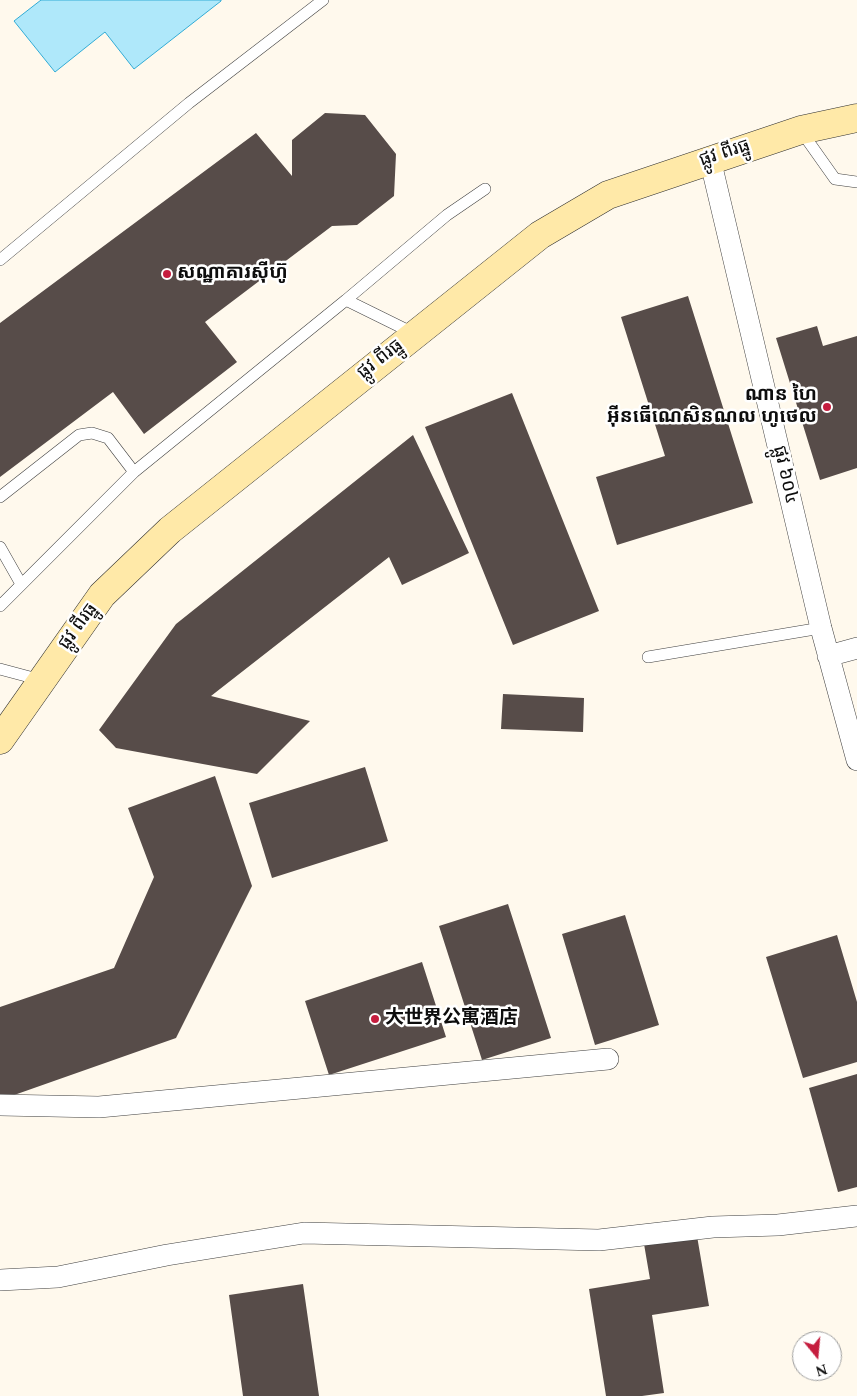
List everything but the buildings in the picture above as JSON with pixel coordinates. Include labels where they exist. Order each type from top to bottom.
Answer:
[{"type":"main road","name":"ផ្លូវ ពីរធ្នូ","points":[[0,740],[102,595],[170,530],[540,235],[608,195],[800,130],[857,118]]},
{"type":"street","name":"ផ្លូវ ៦០៤","points":[[710,159],[821,628],[857,760]]},
{"type":"street","points":[[828,656],[857,648]]},
{"type":"street","points":[[0,1105],[99,1107],[608,1058]]},
{"type":"street","points":[[0,1280],[58,1277],[167,1254],[304,1233],[599,1240],[713,1227],[778,1224],[857,1216]]},
{"type":"lane","points":[[0,260],[190,103],[323,0]]},
{"type":"lane","points":[[800,130],[835,179],[857,182]]},
{"type":"lane","points":[[0,606],[134,472],[447,216],[486,189]]},
{"type":"lane","points":[[346,300],[414,334]]},
{"type":"lane","points":[[0,497],[79,435],[92,434],[108,438],[134,472]]},
{"type":"lane","points":[[0,547],[21,584]]},
{"type":"lane","points":[[648,658],[821,628]]},
{"type":"lane","points":[[0,669],[41,680]]},
{"type":"water","points":[[41,0],[221,1],[134,69],[105,32],[55,72],[14,21]]},
{"type":"place","name":"សណ្ឋាគារស៊ីហ៊ូ","points":[[167,274]]},
{"type":"place","name":"ណាន ហៃ អ៊ីនធើណេសិនណល ហូថេល","points":[[827,407]]},
{"type":"place","name":"大世界公寓酒店","points":[[375,1019]]}]
